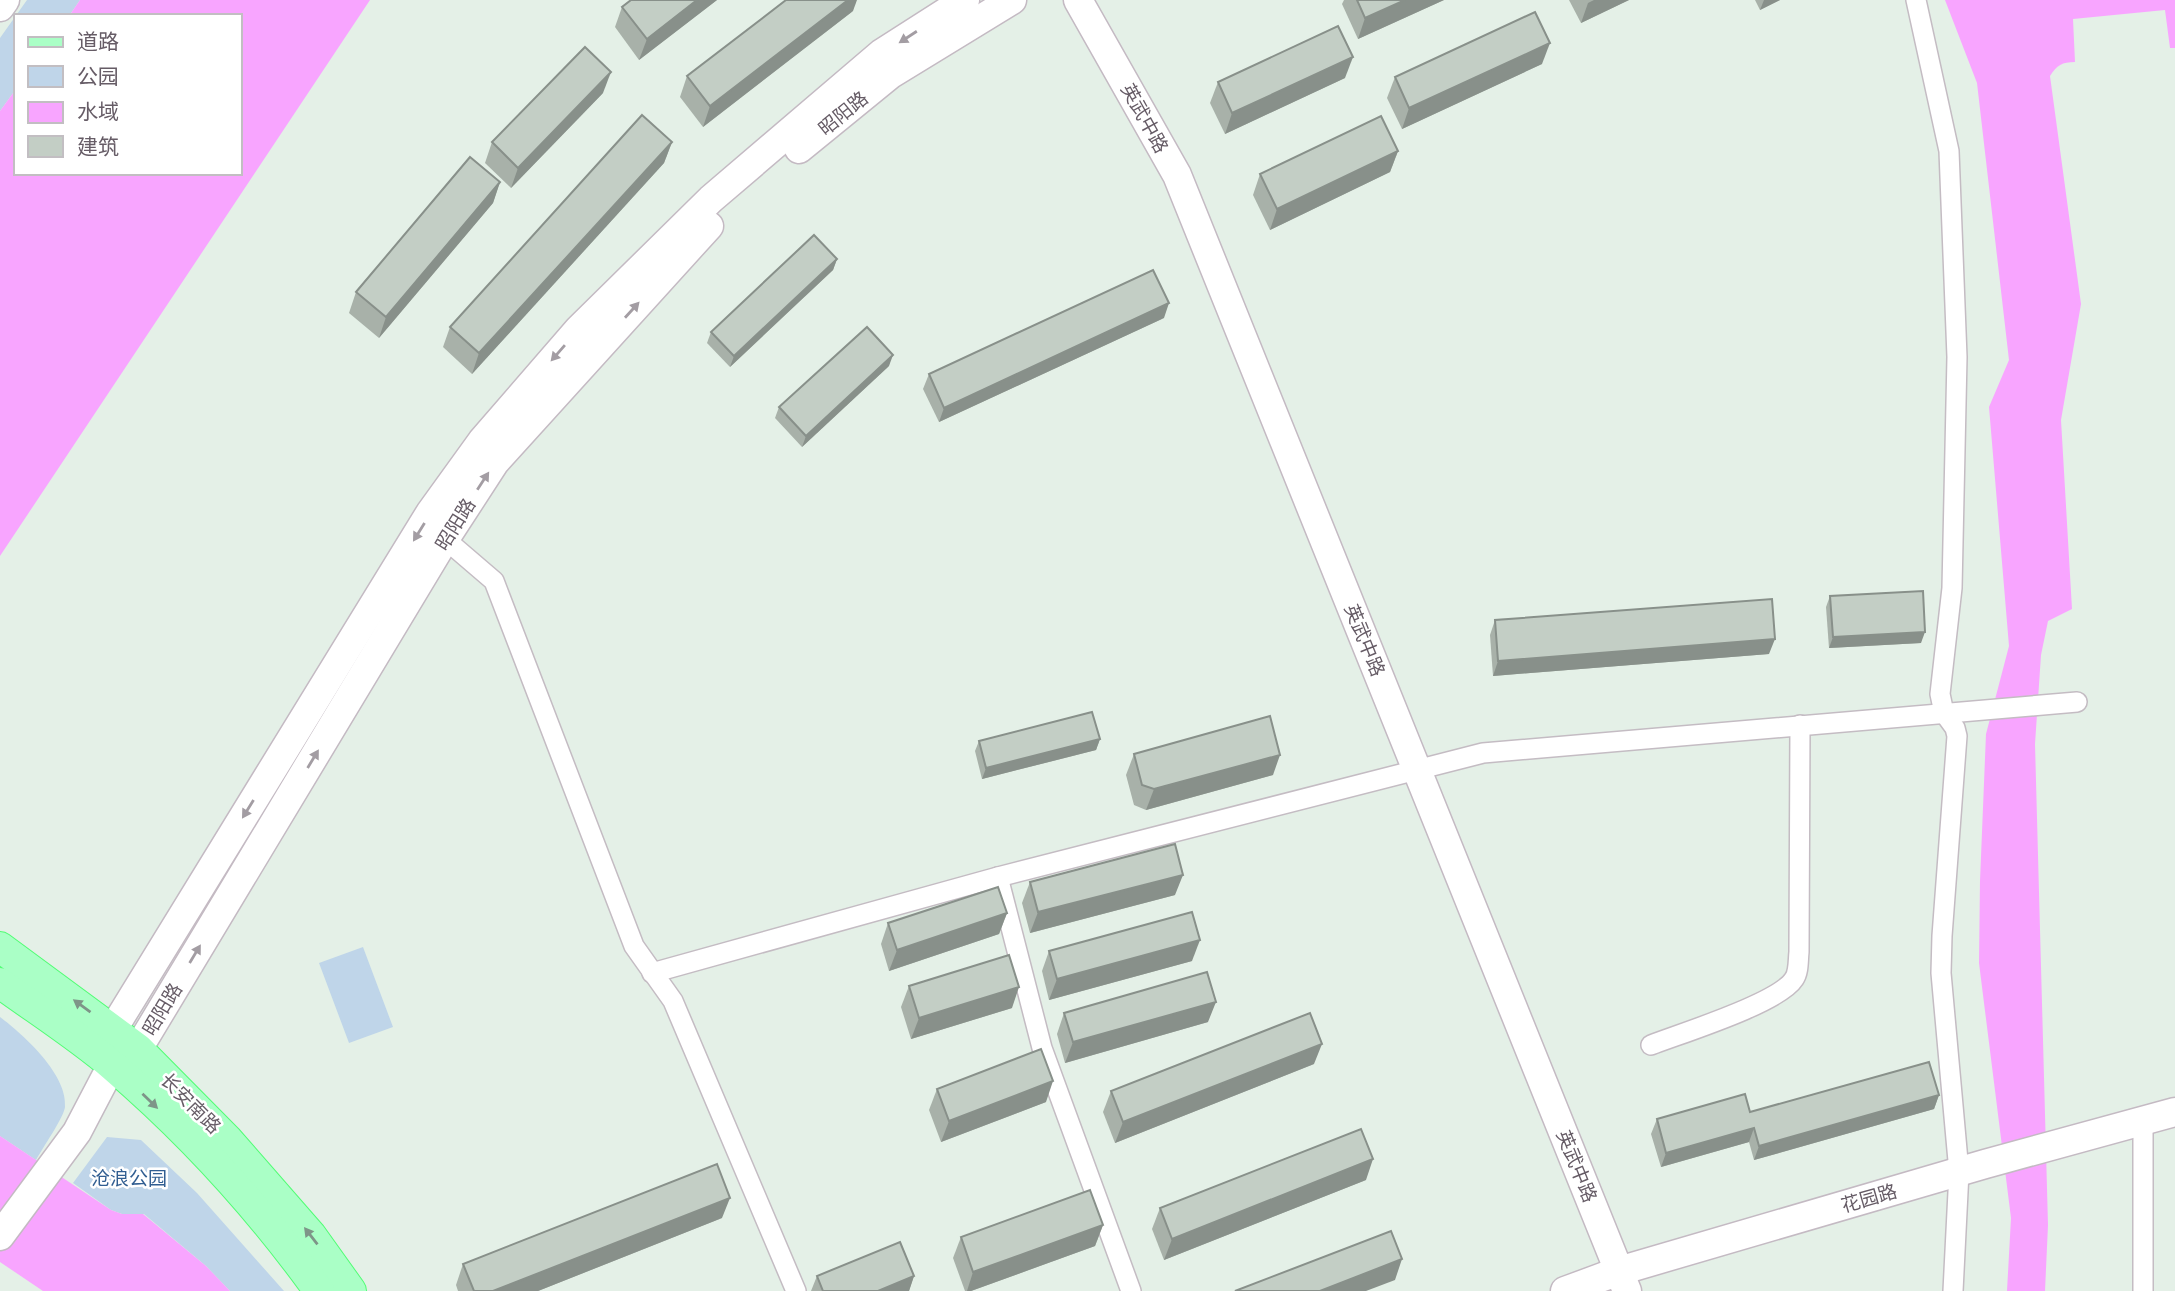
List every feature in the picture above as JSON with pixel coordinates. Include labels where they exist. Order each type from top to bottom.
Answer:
[{"type":"main road","points":[[0,7],[5,0]]},
{"type":"main road","name":"昭阳路","points":[[112,1065],[113,1029],[430,513],[482,441],[579,329],[711,199],[882,53],[965,0]]},
{"type":"main road","name":"昭阳路","points":[[112,1065],[138,1049],[445,540],[495,462],[720,214],[891,74],[1012,0]]},
{"type":"main road","name":"英武中路","points":[[1078,0],[1177,175],[1623,1281]]},
{"type":"main road","name":"长安南路","points":[[4,950],[138,1049],[228,1140],[311,1236],[351,1291]]},
{"type":"main road","name":"长安南路","points":[[0,983],[112,1065],[211,1160],[289,1250],[319,1291]]},
{"type":"main road","points":[[0,1236],[77,1132],[112,1065]]},
{"type":"main road","name":"花园路","points":[[1565,1291],[1623,1281],[1972,1168],[2175,1112]]},
{"type":"street","points":[[1916,0],[1949,151],[1956,357],[1951,588],[1940,694],[1950,712],[1957,736],[1941,973],[1972,1168],[1953,1291]]},
{"type":"street","points":[[445,540],[494,581],[634,946],[673,1001],[796,1291]]},
{"type":"street","points":[[653,973],[998,877],[1483,753],[2077,702]]},
{"type":"street","points":[[1651,1045],[1785,990],[1796,977],[1799,952],[1800,725]]},
{"type":"street","points":[[998,877],[1042,1048],[1131,1291]]},
{"type":"street","points":[[2143,1122],[2143,1291]]},
{"type":"green space","points":[[27,0],[80,0],[70,14],[17,14]]},
{"type":"green space","points":[[14,18],[14,92],[0,111],[0,38]]},
{"type":"green space","points":[[363,947],[393,1027],[349,1043],[319,963]]},
{"type":"green space","name":"沧浪公园","points":[[0,1017],[43,1057],[64,1095],[64,1112],[36,1160],[0,1136]]},
{"type":"green space","name":"沧浪公园","points":[[107,1137],[141,1140],[197,1193],[284,1291],[230,1291],[206,1266],[144,1214],[122,1214],[111,1210],[73,1183]]},
{"type":"water","points":[[80,0],[370,0],[0,556],[0,111],[14,92],[14,175],[242,175],[242,14],[70,14]]},
{"type":"water","points":[[1945,0],[2175,0],[2175,48],[2170,48],[2165,10],[2073,19],[2075,62],[2060,65],[2050,76],[2081,304],[2061,420],[2072,609],[2048,621],[2041,655],[2035,744],[2048,1225],[2045,1291],[2007,1291],[2011,1218],[1979,963],[1986,734],[2009,646],[1989,407],[2009,360],[1977,83]]},
{"type":"water","points":[[0,1136],[111,1210],[122,1214],[143,1214],[206,1266],[230,1291],[43,1291],[0,1262]]},
{"type":"building","points":[[631,0],[697,0],[647,39],[622,7]]},
{"type":"building","points":[[786,0],[848,0],[710,106],[687,76]]},
{"type":"building","points":[[1357,0],[1405,0],[1365,18]]},
{"type":"building","points":[[1535,12],[1550,43],[1409,108],[1395,77]]},
{"type":"building","points":[[1338,26],[1353,57],[1232,113],[1218,82]]},
{"type":"building","points":[[585,47],[611,72],[518,168],[492,142]]},
{"type":"building","points":[[642,115],[672,142],[479,353],[450,327]]},
{"type":"building","points":[[1381,116],[1398,151],[1277,209],[1260,174]]},
{"type":"building","points":[[470,157],[500,182],[386,317],[356,292]]},
{"type":"building","points":[[814,235],[837,259],[734,356],[711,332]]},
{"type":"building","points":[[1153,270],[1169,303],[944,408],[929,374]]},
{"type":"building","points":[[867,327],[893,355],[806,436],[779,407]]},
{"type":"building","points":[[1923,591],[1925,632],[1833,637],[1830,596]]},
{"type":"building","points":[[1772,599],[1775,639],[1498,661],[1495,620]]},
{"type":"building","points":[[1092,712],[1100,739],[986,768],[979,741]]},
{"type":"building","points":[[1270,716],[1280,755],[1154,789],[1142,785],[1134,754]]},
{"type":"building","points":[[1175,844],[1183,875],[1038,912],[1030,882]]},
{"type":"building","points":[[998,887],[1007,913],[897,950],[888,923]]},
{"type":"building","points":[[1192,912],[1200,940],[1057,979],[1049,951]]},
{"type":"building","points":[[1009,955],[1019,987],[919,1018],[909,986]]},
{"type":"building","points":[[1207,972],[1216,1002],[1073,1042],[1064,1013]]},
{"type":"building","points":[[1310,1013],[1322,1044],[1123,1122],[1111,1091]]},
{"type":"building","points":[[1041,1049],[1053,1081],[949,1121],[937,1089]]},
{"type":"building","points":[[1929,1062],[1939,1095],[1759,1146],[1754,1128],[1666,1153],[1657,1119],[1745,1094],[1750,1112]]},
{"type":"building","points":[[1361,1129],[1373,1159],[1172,1239],[1160,1208]]},
{"type":"building","points":[[717,1164],[730,1198],[493,1291],[474,1291],[463,1264]]},
{"type":"building","points":[[1090,1190],[1103,1225],[973,1272],[961,1237]]},
{"type":"building","points":[[1391,1231],[1402,1259],[1320,1291],[1235,1291]]},
{"type":"building","points":[[900,1242],[914,1276],[878,1291],[823,1291],[817,1276]]}]
